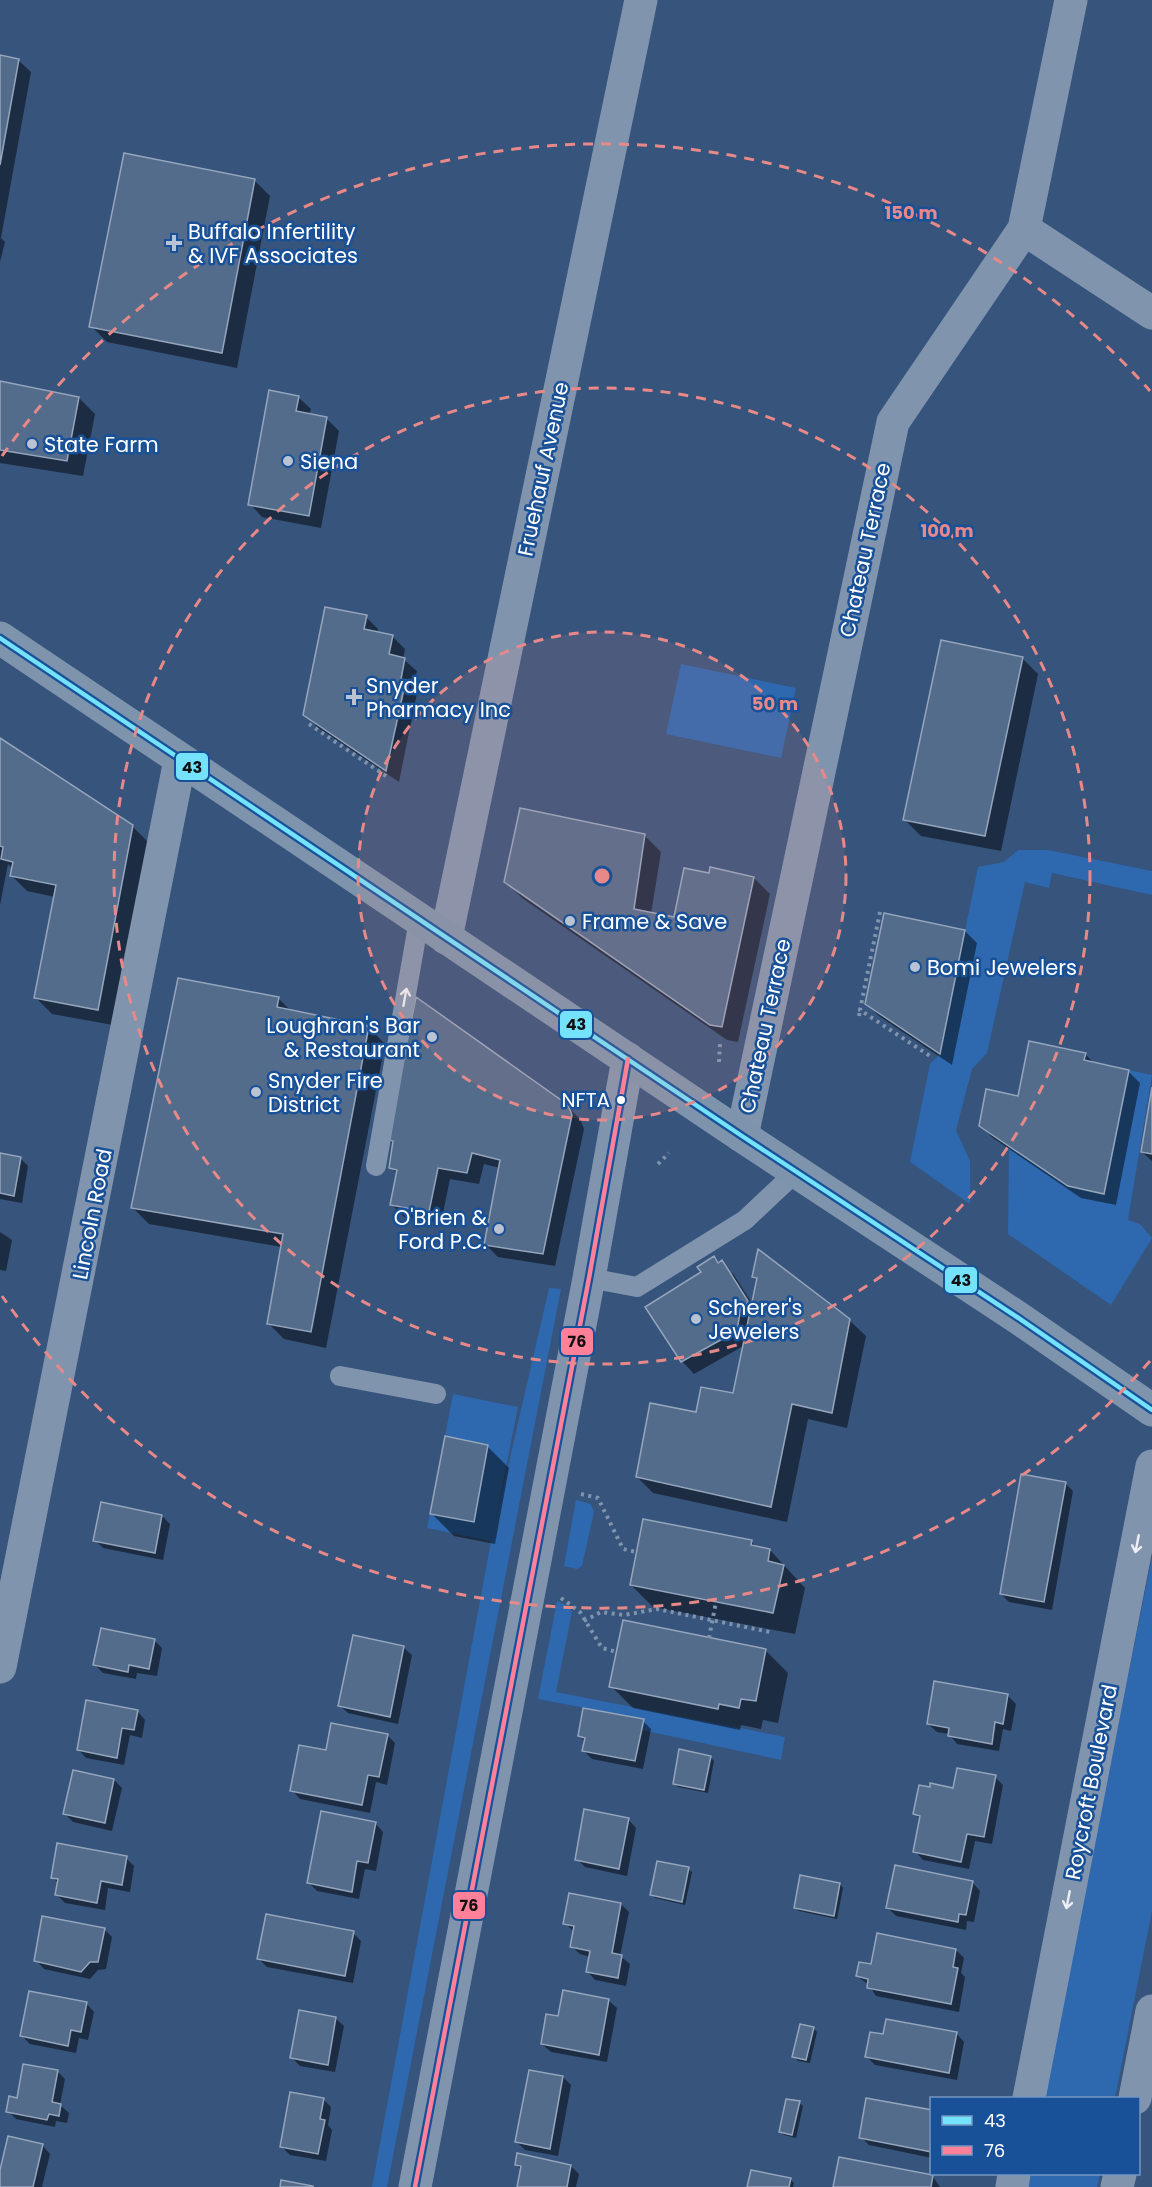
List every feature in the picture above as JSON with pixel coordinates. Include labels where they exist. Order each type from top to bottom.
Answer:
[{"type":"main road","points":[[0,638],[1152,1410]]},
{"type":"street","name":"Fruehauf Avenue","points":[[446,938],[641,0]]},
{"type":"street","name":"Chateau Terrace","points":[[742,1136],[893,422],[1024,229],[1071,0]]},
{"type":"street","points":[[1024,229],[1152,314]]},
{"type":"street","name":"Lincoln Road","points":[[0,1667],[180,760]]},
{"type":"street","points":[[415,2187],[589,1278],[628,1059]]},
{"type":"street","name":"Roycroft Boulevard","points":[[1029,2097],[1152,1466]]},
{"type":"street","points":[[1135,2097],[1152,2011]]},
{"type":"lane","points":[[376,1166],[419,920]]},
{"type":"lane","points":[[589,1278],[637,1287],[745,1220],[797,1171]]},
{"type":"lane","points":[[340,1376],[436,1394]]},
{"type":"path","points":[[309,724],[386,776]]},
{"type":"path","points":[[859,1016],[880,912]]},
{"type":"path","points":[[860,1010],[930,1056]]},
{"type":"path","points":[[719,1062],[720,1044]]},
{"type":"path","points":[[658,1164],[669,1153]]},
{"type":"path","points":[[578,1493],[598,1498],[623,1549],[636,1552]]},
{"type":"path","points":[[558,1597],[572,1604],[602,1648],[617,1652]]},
{"type":"path","points":[[709,1638],[716,1602]]},
{"type":"path","points":[[584,1621],[601,1612],[624,1615],[657,1609],[770,1632]]},
{"type":"shaded area","points":[[681,664],[796,688],[781,758],[666,734]]},
{"type":"shaded area","points":[[1018,850],[1048,850],[1152,871],[1152,895],[1052,873],[1049,888],[1025,882],[987,1053],[972,1069],[956,1130],[970,1161],[970,1204],[910,1162],[930,1064],[940,1054],[978,867],[1004,862]]},
{"type":"shaded area","points":[[1129,1070],[1152,1075],[1128,1220],[1140,1224],[1152,1238],[1111,1305],[1008,1234],[1009,1146],[1068,1186],[1104,1193]]},
{"type":"shaded area","points":[[549,1288],[561,1289],[387,2187],[372,2187],[491,1541],[427,1528],[430,1514],[474,1522],[488,1445],[445,1436],[453,1394],[518,1407],[495,1523]]},
{"type":"shaded area","points":[[576,1500],[591,1504],[594,1512],[582,1566],[577,1569],[564,1566]]},
{"type":"shaded area","points":[[1152,1557],[1152,1911],[1115,2097],[1043,2097]]},
{"type":"shaded area","points":[[557,1601],[568,1606],[572,1612],[556,1692],[785,1737],[781,1760],[642,1730],[643,1719],[538,1699]]},
{"type":"shaded area","points":[[1028,2175],[1100,2175],[1097,2187],[1026,2187]]},
{"type":"building","points":[[0,55],[19,59],[0,165]]},
{"type":"building","name":"Buffalo Infertility & IVF Associates","points":[[124,153],[255,179],[222,353],[89,327]]},
{"type":"building","points":[[0,381],[79,397],[67,461],[0,450]]},
{"type":"building","name":"Siena","points":[[269,390],[299,396],[296,411],[327,417],[309,516],[248,505]]},
{"type":"building","name":"Snyder Pharmacy Inc","points":[[325,607],[367,615],[364,629],[393,635],[389,654],[405,658],[401,679],[406,680],[386,771],[303,715]]},
{"type":"building","points":[[941,640],[1023,657],[985,836],[903,820]]},
{"type":"building","points":[[0,738],[133,825],[98,1010],[34,998],[56,885],[10,876],[13,862],[1,859],[3,847],[0,846]]},
{"type":"building","points":[[520,808],[645,834],[634,909],[674,917],[684,868],[709,873],[710,867],[754,877],[722,1027],[710,1025],[504,882]]},
{"type":"building","name":"Bomi Jewelers","points":[[884,913],[965,930],[940,1054],[865,1004]]},
{"type":"building","name":"Snyder Fire District","points":[[178,978],[279,997],[277,1007],[369,1026],[311,1332],[267,1324],[283,1234],[131,1208]]},
{"type":"building","points":[[416,997],[568,1105],[572,1115],[543,1254],[484,1245],[500,1160],[472,1153],[467,1173],[438,1168],[429,1212],[390,1205],[397,1170],[389,1168],[393,1141],[387,1140]]},
{"type":"building","points":[[1029,1041],[1086,1053],[1084,1060],[1129,1070],[1104,1194],[1068,1186],[979,1126],[986,1089],[1018,1096]]},
{"type":"building","points":[[1152,1087],[1152,1154],[1141,1152]]},
{"type":"building","points":[[0,1153],[21,1157],[14,1196],[0,1193]]},
{"type":"building","points":[[758,1249],[850,1319],[832,1413],[792,1404],[771,1507],[636,1477],[650,1403],[696,1412],[701,1387],[733,1393],[757,1278],[752,1277]]},
{"type":"building","name":"Scherer's Jewelers","points":[[714,1256],[718,1263],[722,1260],[748,1301],[745,1307],[741,1307],[737,1331],[681,1362],[645,1307],[701,1272],[697,1267]]},
{"type":"building","points":[[445,1436],[488,1445],[474,1522],[430,1514]]},
{"type":"building","points":[[1021,1474],[1066,1482],[1044,1602],[1000,1594]]},
{"type":"building","points":[[101,1502],[162,1515],[155,1553],[93,1541]]},
{"type":"building","points":[[643,1519],[752,1540],[751,1545],[770,1549],[768,1561],[784,1565],[773,1613],[630,1585]]},
{"type":"building","points":[[623,1620],[766,1649],[756,1701],[741,1699],[739,1708],[719,1704],[718,1709],[609,1687]]},
{"type":"building","points":[[101,1628],[155,1639],[149,1669],[129,1665],[128,1672],[93,1665]]},
{"type":"building","points":[[353,1635],[404,1646],[390,1717],[338,1706]]},
{"type":"building","points":[[934,1681],[1008,1694],[1003,1724],[995,1722],[992,1744],[948,1736],[949,1728],[927,1724]]},
{"type":"building","points":[[86,1700],[138,1710],[134,1730],[122,1728],[117,1758],[77,1750]]},
{"type":"building","points":[[583,1708],[644,1719],[635,1761],[582,1751],[585,1738],[578,1736]]},
{"type":"building","points":[[331,1723],[388,1734],[379,1777],[368,1775],[362,1805],[290,1791],[299,1745],[326,1750]]},
{"type":"building","points":[[679,1749],[711,1756],[704,1790],[673,1784]]},
{"type":"building","points":[[957,1768],[996,1775],[984,1837],[967,1834],[961,1862],[913,1852],[920,1816],[913,1814],[919,1785],[930,1787],[930,1783],[953,1788]]},
{"type":"building","points":[[73,1770],[114,1779],[105,1823],[63,1814]]},
{"type":"building","points":[[584,1809],[629,1818],[619,1869],[575,1860]]},
{"type":"building","points":[[321,1811],[376,1822],[368,1863],[357,1861],[352,1892],[307,1883]]},
{"type":"building","points":[[57,1843],[127,1856],[122,1885],[101,1881],[97,1903],[55,1895],[58,1879],[51,1878]]},
{"type":"building","points":[[657,1861],[689,1867],[682,1902],[650,1895]]},
{"type":"building","points":[[895,1865],[973,1881],[966,1915],[959,1914],[958,1922],[886,1908]]},
{"type":"building","points":[[800,1875],[840,1883],[834,1916],[794,1908]]},
{"type":"building","points":[[569,1893],[621,1903],[612,1953],[622,1955],[618,1978],[586,1972],[590,1951],[570,1947],[574,1926],[563,1924]]},
{"type":"building","points":[[266,1914],[354,1931],[345,1976],[257,1959]]},
{"type":"building","points":[[42,1916],[105,1928],[98,1962],[90,1962],[81,1972],[34,1961]]},
{"type":"building","points":[[877,1933],[956,1949],[953,1967],[958,1968],[951,2004],[867,1988],[868,1979],[856,1976],[859,1962],[871,1964]]},
{"type":"building","points":[[563,1990],[609,1999],[599,2055],[541,2044],[546,2014],[558,2016]]},
{"type":"building","points":[[29,1991],[87,2002],[81,2032],[71,2030],[68,2046],[20,2036]]},
{"type":"building","points":[[299,2010],[336,2017],[328,2065],[290,2058]]},
{"type":"building","points":[[886,2019],[957,2032],[949,2073],[865,2057],[870,2032],[883,2034]]},
{"type":"building","points":[[800,2024],[814,2027],[806,2060],[792,2057]]},
{"type":"building","points":[[23,2064],[58,2070],[52,2102],[61,2104],[59,2116],[49,2114],[47,2120],[6,2112],[9,2096],[17,2098]]},
{"type":"building","points":[[529,2070],[563,2076],[550,2149],[515,2142]]},
{"type":"building","points":[[290,2092],[324,2098],[320,2119],[325,2120],[318,2154],[280,2147]]},
{"type":"building","points":[[866,2098],[930,2110],[930,2152],[859,2138]]},
{"type":"building","points":[[786,2099],[800,2101],[792,2135],[779,2132]]},
{"type":"building","points":[[8,2136],[43,2144],[33,2187],[0,2187],[0,2170]]},
{"type":"building","points":[[517,2153],[571,2165],[567,2187],[517,2187],[521,2166],[515,2165]]},
{"type":"building","points":[[839,2157],[933,2175],[931,2187],[833,2187]]},
{"type":"building","points":[[751,2170],[791,2178],[789,2187],[747,2187]]},
{"type":"building","points":[[281,2180],[313,2186],[313,2187],[280,2187]]},
{"type":"transit line","name":"43","points":[[0,638],[742,1136],[1017,1317],[1152,1410]]},
{"type":"transit line","name":"76","points":[[415,2187],[589,1278],[628,1059]]},
{"type":"place","name":"Buffalo Infertility & IVF Associates","points":[[174,243]]},
{"type":"place","name":"State Farm","points":[[32,444]]},
{"type":"place","name":"Siena","points":[[288,461]]},
{"type":"place","name":"Snyder Pharmacy Inc","points":[[354,697]]},
{"type":"place","name":"Frame & Save","points":[[570,921]]},
{"type":"place","name":"Bomi Jewelers","points":[[915,967]]},
{"type":"place","name":"Loughran's Bar & Restaurant","points":[[432,1037]]},
{"type":"place","name":"Snyder Fire District","points":[[256,1092]]},
{"type":"place","name":"NFTA","points":[[621,1100]]},
{"type":"place","name":"O'Brien & Ford P.C.","points":[[499,1229]]},
{"type":"place","name":"Scherer's Jewelers","points":[[696,1319]]}]
